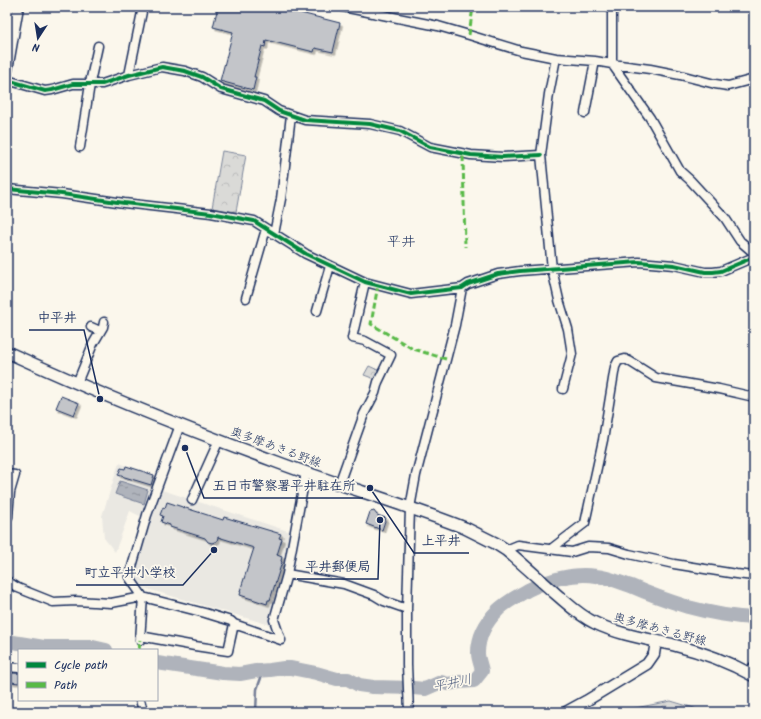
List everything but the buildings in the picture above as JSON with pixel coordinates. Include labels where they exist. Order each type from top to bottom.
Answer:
[{"type":"main road","name":"奥多摩あきる野線","points":[[7,352],[77,383],[219,440],[274,461],[465,528],[506,550],[564,601],[594,623],[623,634],[656,641],[710,656],[752,671]]},
{"type":"street","points":[[7,70],[18,7]]},
{"type":"street","points":[[129,75],[143,7]]},
{"type":"street","points":[[343,7],[438,26],[469,34],[521,51],[556,58],[595,61],[650,69],[674,73],[728,86],[754,79]]},
{"type":"street","points":[[612,7],[612,64],[650,118],[680,171],[725,218],[740,240],[754,253]]},
{"type":"street","points":[[80,147],[98,46]]},
{"type":"street","points":[[556,58],[549,94],[541,156],[552,269],[559,300],[568,329],[572,354],[563,389]]},
{"type":"street","points":[[585,113],[595,61]]},
{"type":"street","points":[[7,80],[45,91],[73,84],[102,84],[129,75],[162,67],[202,77],[221,89],[264,101],[279,111],[306,120],[370,124],[400,131],[430,147],[471,155],[503,157],[541,156]]},
{"type":"street","points":[[274,234],[281,199],[291,115]]},
{"type":"street","points":[[7,189],[62,194],[211,213],[254,221],[306,254],[330,266],[365,282],[411,294],[462,288],[468,284],[498,274],[520,271],[639,262],[674,265],[705,272],[713,272],[721,271],[754,257]]},
{"type":"street","points":[[246,298],[266,229]]},
{"type":"street","points":[[317,311],[330,266]]},
{"type":"street","points":[[339,484],[364,414],[375,393],[378,382],[392,356],[365,341],[352,338],[365,282]]},
{"type":"street","points":[[409,708],[407,664],[410,508],[416,475],[455,325],[462,288]]},
{"type":"street","points":[[77,383],[104,322]]},
{"type":"street","points":[[91,327],[100,331]]},
{"type":"street","points":[[551,549],[585,523],[615,367],[618,361],[625,359],[656,378],[754,397]]},
{"type":"street","points":[[180,425],[147,515],[129,577],[143,597],[140,638],[228,651],[234,624]]},
{"type":"street","points":[[192,500],[219,440]]},
{"type":"street","points":[[8,582],[18,588],[53,602],[76,601],[111,603],[143,597],[232,621],[234,624],[281,640],[274,620],[287,574],[306,472]]},
{"type":"street","points":[[7,474],[15,475],[10,492],[7,518]]},
{"type":"street","points":[[506,550],[518,545],[572,552],[588,547],[609,548],[674,564],[754,576]]},
{"type":"street","points":[[287,574],[344,584],[374,595],[384,601],[408,609]]},
{"type":"street","points":[[566,712],[647,664],[654,654],[656,641]]},
{"type":"street","points":[[7,668],[18,668]]},
{"type":"shaded area","points":[[119,463],[158,476],[144,518],[130,511],[115,552],[104,538],[102,516]]},
{"type":"shaded area","points":[[159,489],[291,532],[286,566],[270,625],[144,588],[135,575],[135,569]]},
{"type":"green space","points":[[222,151],[246,155],[236,212],[212,208]]},
{"type":"green space","points":[[369,366],[380,371],[375,381],[364,375]]},
{"type":"green space","points":[[671,701],[694,708],[701,712],[615,712]]},
{"type":"water","points":[[120,481],[148,490],[144,504],[115,494]]},
{"type":"waterway","name":"平井川","points":[[158,663],[223,673],[240,674],[291,668],[337,679],[348,679],[359,685],[373,687],[425,689],[441,682],[448,684],[474,681],[482,671],[478,658],[479,640],[486,624],[498,610],[505,604],[536,586],[553,580],[579,575],[596,576],[609,579],[666,600],[696,609],[729,616],[754,618]]},
{"type":"waterway","name":"平井川","points":[[7,641],[44,647],[93,647],[102,649]]},
{"type":"waterway","points":[[256,671],[261,678],[257,689],[256,712]]},
{"type":"marked path","points":[[469,35],[473,7]]},
{"type":"marked path","points":[[463,156],[465,247]]},
{"type":"marked path","points":[[378,285],[371,324],[413,349],[446,359]]},
{"type":"marked path","points":[[139,649],[140,640]]},
{"type":"cycle path","points":[[7,80],[45,91],[73,84],[102,84],[129,75],[162,67],[185,71],[202,77],[221,89],[264,101],[279,111],[305,120],[370,124],[400,131],[430,147],[471,155],[503,157],[541,155]]},
{"type":"cycle path","points":[[7,189],[62,194],[211,213],[254,221],[306,254],[365,282],[411,294],[462,288],[468,284],[498,274],[520,271],[639,262],[674,265],[705,272],[713,272],[721,271],[754,257]]},
{"type":"place","name":"中平井","points":[[100,399]]},
{"type":"place","name":"五日市警察署平井駐在所","points":[[185,448]]},
{"type":"place","name":"上平井","points":[[370,488]]},
{"type":"place","name":"平井郵便局","points":[[380,520]]},
{"type":"place","name":"町立平井小学校","points":[[214,550]]},
{"type":"district","name":"平井","points":[[401,241]]}]
